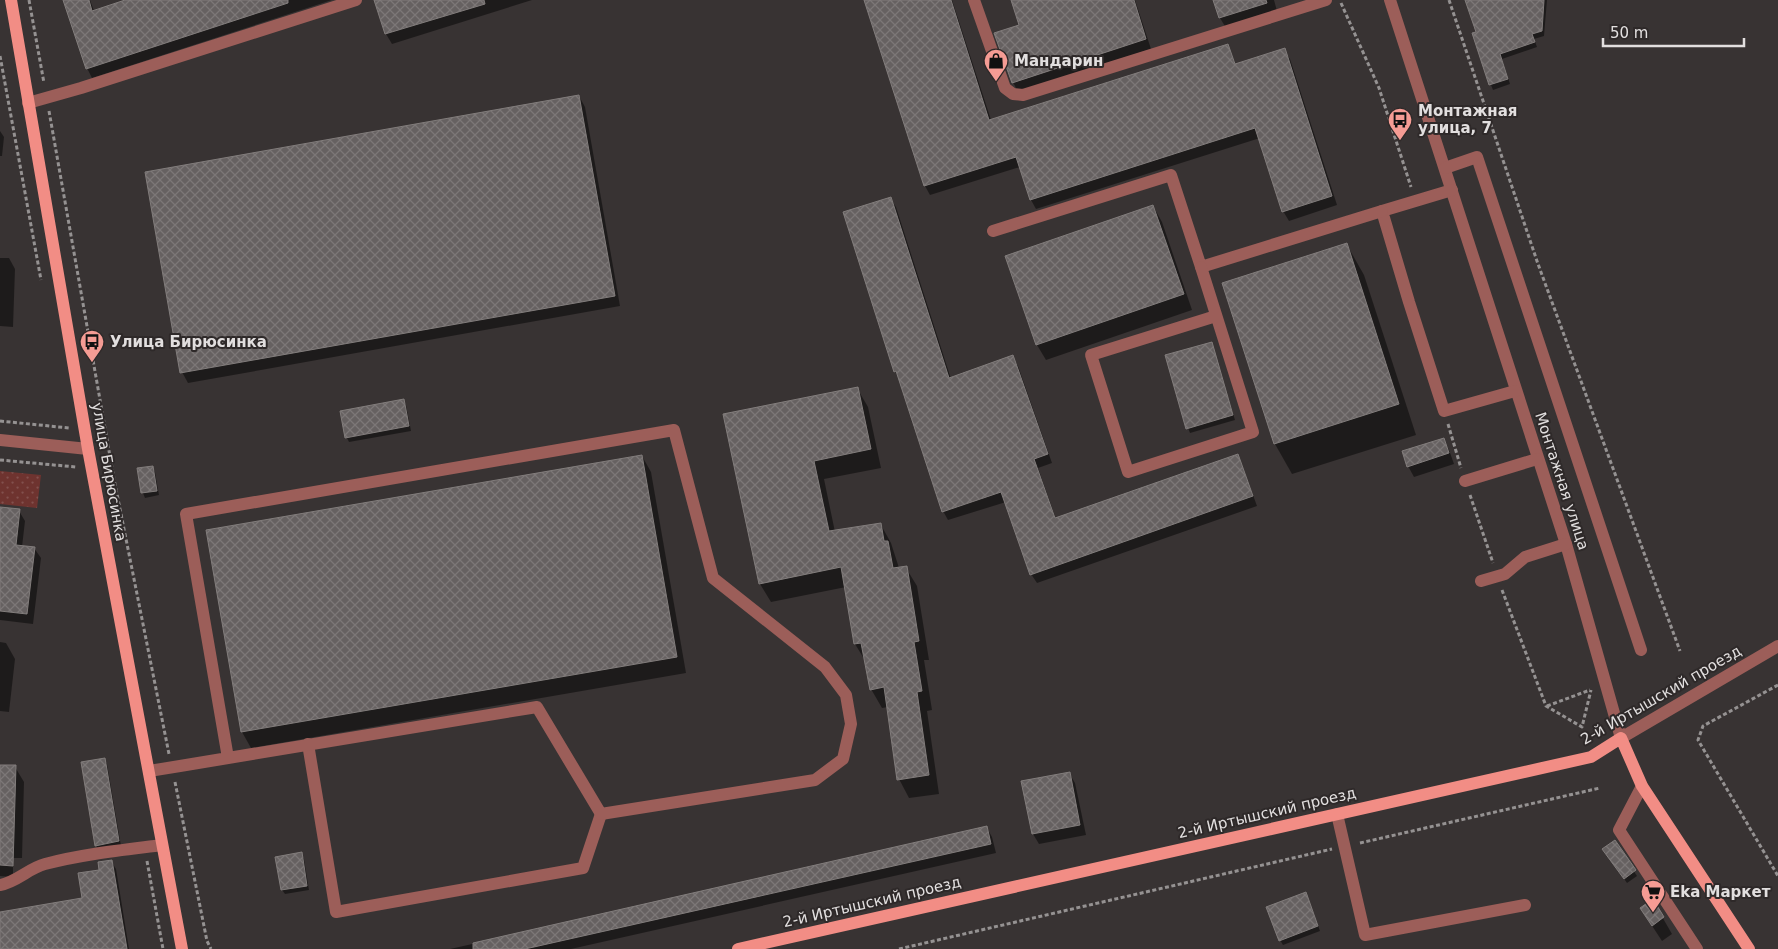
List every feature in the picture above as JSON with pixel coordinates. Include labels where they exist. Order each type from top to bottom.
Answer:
[{"type":"main road","name":"улица Бирюсинка","points":[[11,0],[88,449],[182,949]]},
{"type":"main road","name":"Монтажная улица","points":[[1622,738],[1642,786],[1749,949]]},
{"type":"main road","name":"2-й Иртышский проезд","points":[[738,949],[1591,757],[1622,738]]},
{"type":"street","points":[[28,103],[356,0]]},
{"type":"street","points":[[974,0],[1005,88],[1013,94],[1023,95],[1326,0]]},
{"type":"street","name":"Монтажная улица","points":[[1390,0],[1566,544],[1622,738]]},
{"type":"street","points":[[1445,168],[1477,157],[1641,650]]},
{"type":"street","points":[[993,231],[1171,174],[1253,432],[1128,472],[1091,355],[1216,316]]},
{"type":"street","points":[[1201,267],[1452,190]]},
{"type":"street","points":[[1382,211],[1444,411],[1515,391]]},
{"type":"street","points":[[228,758],[186,514],[674,430],[713,578],[825,667],[846,695],[851,724],[843,759],[815,780],[602,814]]},
{"type":"street","points":[[0,440],[88,449]]},
{"type":"street","points":[[1465,480],[1537,459]]},
{"type":"street","points":[[1481,581],[1505,574],[1524,557],[1566,544]]},
{"type":"street","name":"2-й Иртышский проезд","points":[[1622,738],[1778,646]]},
{"type":"street","points":[[149,770],[537,707],[602,814]]},
{"type":"street","points":[[308,744],[336,912],[583,868],[602,814]]},
{"type":"street","points":[[1642,786],[1619,830],[1696,949]]},
{"type":"street","points":[[1337,814],[1365,935],[1526,905]]},
{"type":"street","points":[[0,885],[9,883],[42,864],[102,852],[162,845]]},
{"type":"path","points":[[30,0],[114,479],[207,941],[211,949]]},
{"type":"path","points":[[1340,0],[1379,88],[1416,201]]},
{"type":"path","points":[[1450,0],[1538,264],[1680,651]]},
{"type":"path","points":[[0,56],[43,287]]},
{"type":"path","points":[[0,421],[69,429],[67,420]]},
{"type":"path","points":[[0,460],[77,468]]},
{"type":"path","points":[[1778,685],[1703,726],[1698,740],[1778,876]]},
{"type":"path","points":[[1546,706],[1591,689],[1582,727]]},
{"type":"path","points":[[899,949],[1600,788]]},
{"type":"shaded area","points":[[0,471],[41,475],[37,508],[0,504]]},
{"type":"building","points":[[63,0],[89,0],[92,11],[125,0],[288,0],[288,3],[86,69]]},
{"type":"building","points":[[374,0],[484,0],[485,4],[385,34]]},
{"type":"building","points":[[864,0],[951,0],[989,120],[1228,44],[1235,64],[1285,48],[1332,196],[1282,212],[1255,128],[1030,200],[1016,157],[924,186]]},
{"type":"building","points":[[1011,0],[1134,0],[1146,39],[1012,83],[994,33],[1019,25]]},
{"type":"building","points":[[1213,0],[1266,0],[1267,3],[1219,18]]},
{"type":"building","points":[[1465,0],[1544,0],[1542,31],[1532,34],[1535,42],[1500,54],[1508,79],[1489,85],[1472,33],[1476,32]]},
{"type":"building","points":[[579,95],[615,296],[180,373],[145,172]]},
{"type":"building","points":[[891,197],[949,378],[1013,355],[1048,454],[1034,459],[1055,518],[1238,454],[1253,496],[1030,575],[1001,492],[942,512],[896,371],[894,372],[843,212]]},
{"type":"building","points":[[1153,205],[1184,294],[1036,345],[1005,256]]},
{"type":"building","points":[[1347,243],[1399,404],[1274,444],[1222,283]]},
{"type":"building","points":[[1212,342],[1233,415],[1186,429],[1165,355]]},
{"type":"building","points":[[858,387],[871,449],[814,461],[829,531],[881,523],[884,541],[888,541],[893,568],[907,566],[919,641],[914,642],[922,691],[917,692],[929,775],[897,780],[884,687],[870,690],[861,643],[854,644],[841,567],[759,584],[723,414]]},
{"type":"building","points":[[404,399],[409,426],[345,438],[340,411]]},
{"type":"building","points":[[1444,438],[1449,453],[1407,467],[1402,451]]},
{"type":"building","points":[[642,455],[677,657],[241,732],[206,530]]},
{"type":"building","points":[[153,466],[157,491],[141,493],[137,468]]},
{"type":"building","points":[[0,507],[20,509],[16,545],[35,547],[27,614],[0,611]]},
{"type":"building","points":[[105,758],[119,841],[95,846],[81,762]]},
{"type":"building","points":[[0,765],[16,765],[13,866],[0,865]]},
{"type":"building","points":[[1070,772],[1080,825],[1032,834],[1021,781]]},
{"type":"building","points":[[987,826],[991,844],[525,949],[473,949],[473,943]]},
{"type":"building","points":[[1615,840],[1636,870],[1624,879],[1602,849]]},
{"type":"building","points":[[302,852],[307,886],[281,890],[275,857]]},
{"type":"building","points":[[112,860],[127,949],[0,949],[0,912],[82,898],[78,873],[99,870],[98,862]]},
{"type":"building","points":[[1306,892],[1318,926],[1279,941],[1266,907]]},
{"type":"building","points":[[1653,899],[1664,917],[1652,926],[1640,908]]},
{"type":"place","name":"Мандарин","points":[[996,82]]},
{"type":"place","name":"Монтажная улица, 7","points":[[1400,141]]},
{"type":"place","name":"Улица Бирюсинка","points":[[92,363]]},
{"type":"place","name":"Eka Маркет","points":[[1653,913]]}]
